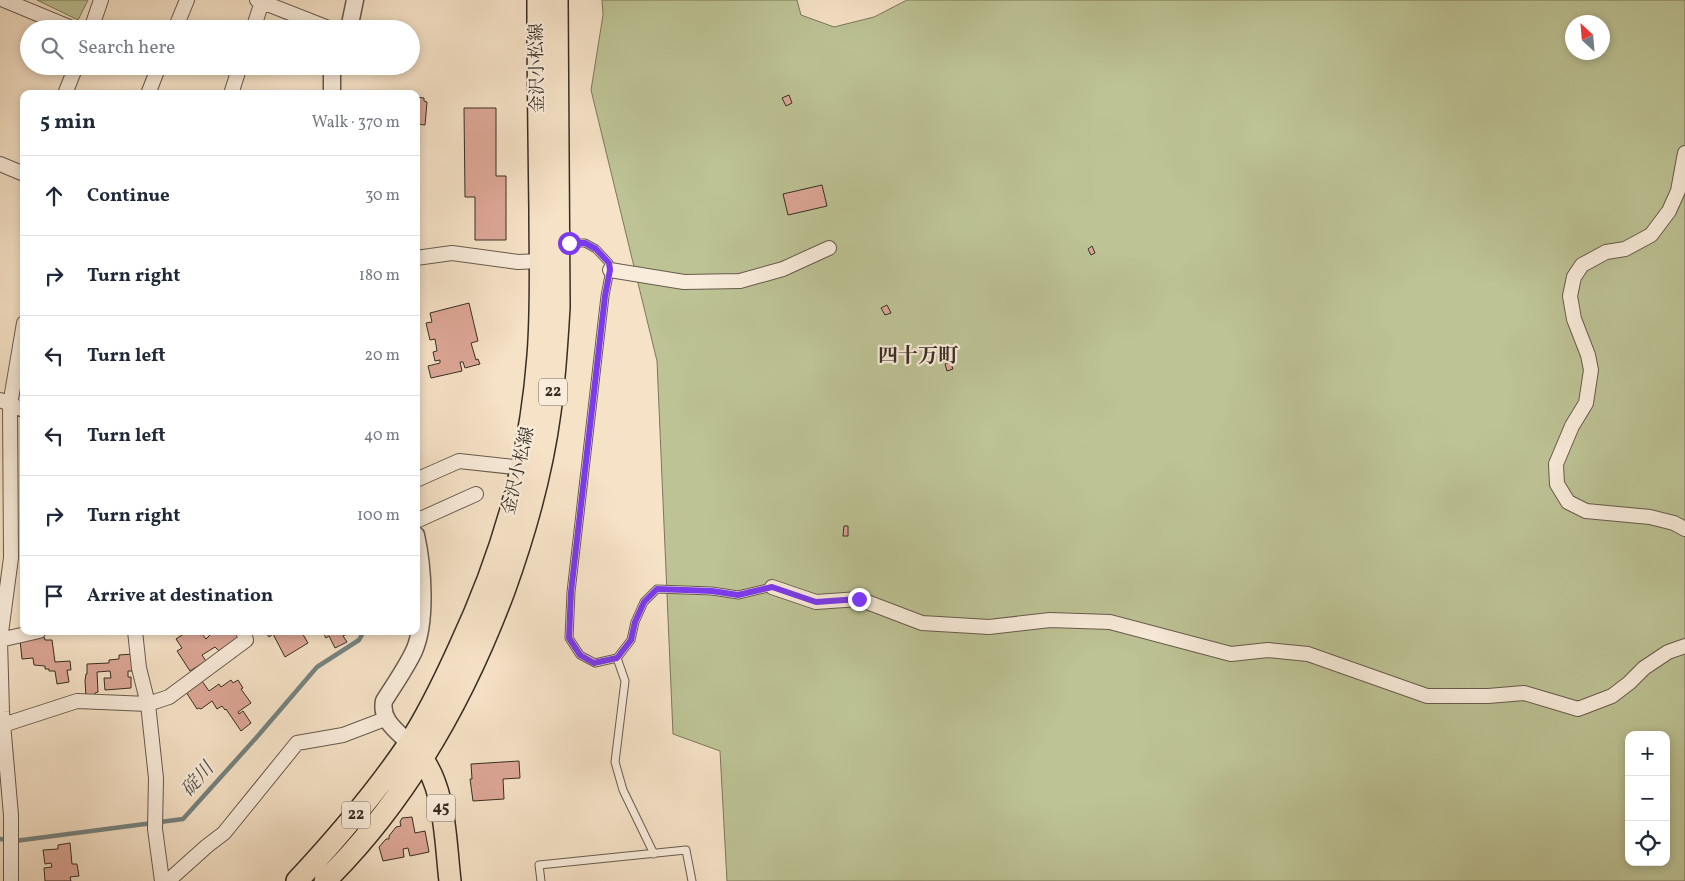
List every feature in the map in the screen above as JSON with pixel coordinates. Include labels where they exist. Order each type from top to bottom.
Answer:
[{"type":"main road","name":"金沢小松線","points":[[325,881],[370,832],[399,794],[494,564],[508,523],[523,468],[532,412],[541,305],[538,0]]},
{"type":"main road","name":"金沢小松線","points":[[297,881],[352,820],[383,781],[441,729],[469,675],[491,626],[523,536],[540,469],[550,414],[558,336],[556,0]]},
{"type":"main road","name":"45","points":[[416,751],[436,783],[450,881]]},
{"type":"street","points":[[4,0],[52,20]]},
{"type":"street","points":[[94,20],[101,0]]},
{"type":"street","points":[[179,20],[187,0]]},
{"type":"street","points":[[351,20],[355,0]]},
{"type":"street","points":[[255,20],[260,1],[308,20]]},
{"type":"street","points":[[67,90],[72,75]]},
{"type":"street","points":[[150,90],[155,75]]},
{"type":"street","points":[[232,90],[237,75]]},
{"type":"street","points":[[332,75],[332,90]]},
{"type":"street","points":[[1685,153],[1678,191],[1669,211],[1651,235],[1624,249],[1606,252],[1582,265],[1574,277],[1570,296],[1574,319],[1588,355],[1591,370],[1586,404],[1572,426],[1556,464],[1557,484],[1568,502],[1586,511],[1650,517],[1685,529]]},
{"type":"street","points":[[0,164],[20,172]]},
{"type":"street","points":[[610,270],[684,282],[740,281],[783,268],[829,248]]},
{"type":"street","points":[[420,257],[452,253],[518,262],[540,261]]},
{"type":"street","points":[[11,881],[11,815],[3,725],[0,640],[11,558],[5,403],[20,340]]},
{"type":"street","points":[[5,403],[20,409]]},
{"type":"street","points":[[420,478],[459,461],[523,468]]},
{"type":"street","points":[[420,519],[476,494]]},
{"type":"street","points":[[420,558],[420,629]]},
{"type":"street","points":[[772,587],[816,602],[859,599],[922,623],[989,627],[1050,620],[1110,622],[1231,654],[1268,650],[1308,654],[1427,696],[1488,696],[1524,693],[1578,709],[1612,696],[1644,668],[1668,652],[1685,646]]},
{"type":"street","points":[[0,640],[22,635]]},
{"type":"street","points":[[135,635],[139,668],[148,704],[156,778],[155,829],[162,881]]},
{"type":"street","points":[[3,725],[77,701],[148,704],[169,697],[246,640],[244,635]]},
{"type":"street","points":[[416,751],[385,719],[383,713],[384,701],[414,650],[418,635]]},
{"type":"street","points":[[168,881],[224,833],[297,743],[343,735],[385,719]]},
{"type":"lane","points":[[558,148],[569,243],[585,243],[596,249],[609,263],[610,270],[605,296],[571,592],[569,638],[580,655],[594,663],[617,658],[631,640],[635,622],[644,602],[657,589],[704,590],[738,595],[772,587]]},
{"type":"lane","points":[[617,658],[625,681],[615,762],[623,790],[654,854]]},
{"type":"lane","points":[[540,881],[539,865],[686,850],[692,881]]},
{"type":"green space","points":[[37,0],[88,0],[78,20]]},
{"type":"green space","points":[[602,0],[797,0],[801,15],[834,27],[874,17],[907,0],[1685,0],[1685,881],[727,881],[720,751],[673,734],[657,361],[591,90],[603,15]]},
{"type":"building","points":[[789,95],[792,103],[786,106],[782,98]]},
{"type":"building","points":[[420,98],[424,98],[424,101],[427,102],[425,125],[420,124]]},
{"type":"building","points":[[464,108],[496,108],[496,176],[506,176],[506,240],[475,240],[475,197],[465,197]]},
{"type":"building","points":[[822,185],[827,206],[788,215],[783,194]]},
{"type":"building","points":[[1092,246],[1095,253],[1091,255],[1088,249]]},
{"type":"building","points":[[469,303],[478,341],[471,343],[476,360],[478,359],[480,364],[465,368],[463,362],[460,362],[462,371],[431,378],[428,366],[440,363],[440,360],[435,361],[433,352],[437,351],[435,339],[430,340],[426,323],[432,322],[430,313]]},
{"type":"building","points":[[887,305],[891,313],[885,315],[881,308]]},
{"type":"building","points":[[950,362],[953,369],[947,371],[945,364]]},
{"type":"building","points":[[844,526],[848,526],[848,536],[843,536]]},
{"type":"building","points":[[182,635],[203,635],[206,639],[210,635],[237,635],[239,637],[222,654],[215,647],[202,655],[206,661],[190,671],[177,651],[182,648],[176,639]]},
{"type":"building","points":[[274,635],[303,635],[308,643],[285,657]]},
{"type":"building","points":[[324,635],[345,635],[343,636],[347,642],[335,648],[329,636],[326,638]]},
{"type":"building","points":[[44,637],[45,640],[52,640],[55,662],[70,661],[71,670],[67,670],[69,682],[57,684],[55,671],[45,669],[45,666],[34,665],[33,658],[22,659],[20,640]]},
{"type":"building","points":[[133,654],[134,671],[128,671],[128,677],[131,677],[131,688],[105,690],[104,678],[111,678],[110,671],[97,672],[98,692],[95,695],[86,696],[87,664],[109,663],[109,660],[119,659],[119,655]]},
{"type":"building","points":[[231,680],[233,683],[238,680],[243,688],[241,689],[251,703],[238,712],[239,714],[243,711],[251,723],[241,731],[222,706],[217,709],[212,701],[201,709],[197,709],[186,692],[202,681],[209,691],[219,684],[221,687]]},
{"type":"building","points":[[519,761],[520,778],[503,779],[504,799],[473,801],[470,779],[472,779],[471,764]]},
{"type":"building","points":[[412,817],[415,833],[425,831],[429,852],[410,856],[408,848],[403,849],[404,857],[383,861],[379,847],[386,839],[389,839],[389,836],[396,827],[401,826],[402,818]]},
{"type":"building","points":[[70,843],[72,864],[77,864],[79,876],[70,877],[71,881],[45,881],[44,868],[52,867],[51,863],[45,864],[43,850],[58,849],[58,845]]},
{"type":"waterway","name":"碇川","points":[[0,839],[15,841],[183,819],[317,667],[359,640],[362,635]]},
{"type":"district","name":"四十万町","points":[[918,357]]},
{"type":"route","points":[[569,243],[585,243],[596,249],[609,263],[610,270],[605,296],[571,592],[569,638],[580,655],[594,663],[617,658],[631,640],[635,622],[644,602],[657,589],[687,589],[738,595],[772,587],[816,602],[859,599]]}]
